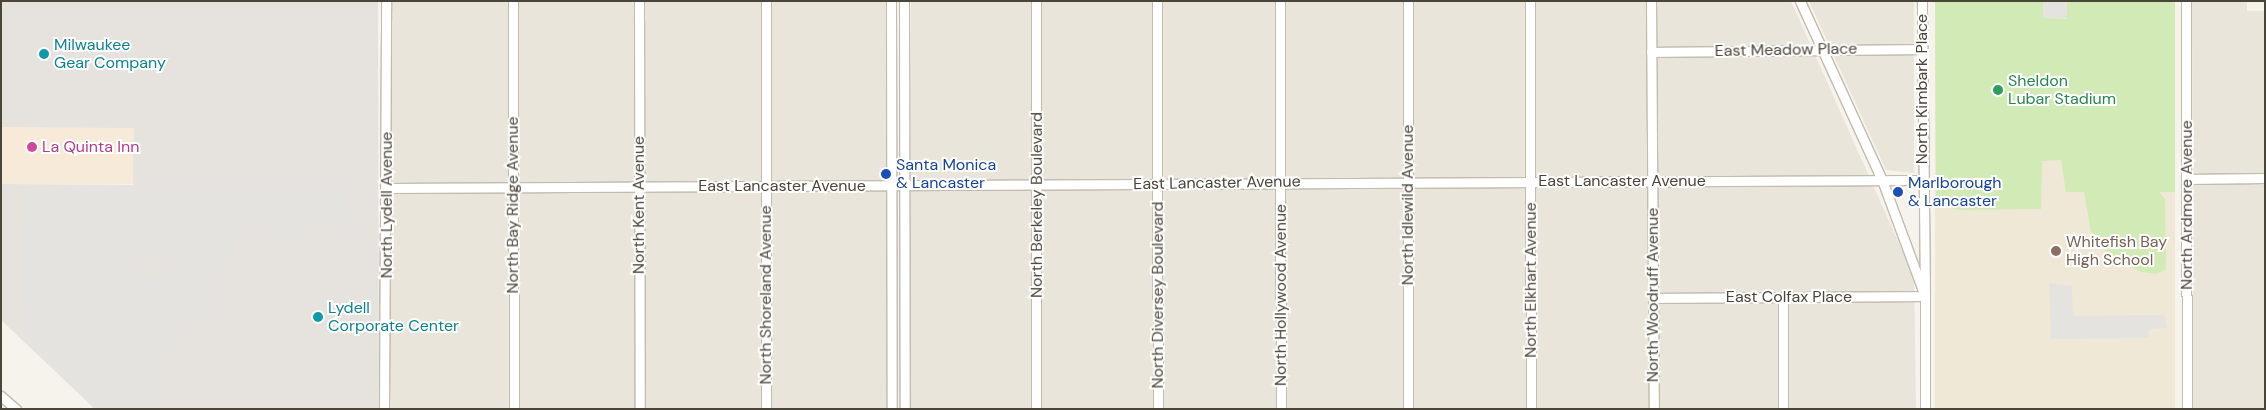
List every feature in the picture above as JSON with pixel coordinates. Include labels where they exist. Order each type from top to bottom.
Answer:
[{"type":"street","name":"North Lydell Avenue","points":[[384,409],[388,188],[386,1]]},
{"type":"street","name":"North Bay Ridge Avenue","points":[[513,1],[514,409]]},
{"type":"street","name":"North Kent Avenue","points":[[639,1],[640,409]]},
{"type":"street","name":"North Shoreland Avenue","points":[[766,1],[766,409]]},
{"type":"street","points":[[891,1],[892,409]]},
{"type":"street","points":[[904,1],[905,409]]},
{"type":"street","name":"North Berkeley Boulevard","points":[[1036,1],[1036,409]]},
{"type":"street","name":"North Diversey Boulevard","points":[[1157,1],[1158,409]]},
{"type":"street","name":"North Hollywood Avenue","points":[[1280,1],[1281,409]]},
{"type":"street","name":"North Idlewild Avenue","points":[[1408,1],[1408,409]]},
{"type":"street","name":"North Elkhart Avenue","points":[[1530,1],[1531,409]]},
{"type":"street","name":"North Woodruff Avenue","points":[[1650,1],[1654,409]]},
{"type":"street","points":[[1800,1],[1820,50],[1882,180],[1925,296]]},
{"type":"street","name":"North Kimbark Place","points":[[1922,1],[1921,180],[1925,296],[1925,409]]},
{"type":"street","name":"North Ardmore Avenue","points":[[2186,1],[2187,409]]},
{"type":"street","name":"East Meadow Place","points":[[1651,52],[1922,49]]},
{"type":"street","points":[[2187,179],[2265,178]]},
{"type":"street","name":"East Lancaster Avenue","points":[[388,188],[1921,180]]},
{"type":"street","name":"East Colfax Place","points":[[1653,298],[1925,296]]},
{"type":"street","points":[[1783,297],[1783,409]]},
{"type":"street","points":[[1,396],[12,407]]},
{"type":"shaded area","points":[[1,1],[378,1],[379,409],[95,409],[1,320],[1,184],[133,185],[134,128],[1,127]]},
{"type":"shaded area","points":[[390,1],[887,1],[887,409],[390,409]]},
{"type":"shaded area","points":[[911,1],[1791,1],[1914,277],[1916,409],[911,409]]},
{"type":"shaded area","points":[[1809,1],[1914,1],[1914,173],[1886,170]]},
{"type":"shaded area","name":"Whitefish Bay High School","points":[[1935,1],[2175,1],[2175,409],[1935,409]]},
{"type":"shaded area","points":[[2043,1],[2067,1],[2067,18],[2043,18]]},
{"type":"shaded area","points":[[2192,1],[2247,1],[2247,11],[2265,11],[2265,409],[2193,409]]},
{"type":"shaded area","points":[[1,127],[134,127],[134,184],[1,184]]},
{"type":"shaded area","points":[[59,185],[347,185],[347,216],[362,225],[362,233],[342,233],[341,225],[304,225],[304,233],[267,233],[267,226],[229,232],[229,267],[221,267],[220,308],[207,321],[191,322],[163,353],[160,409],[95,409],[20,336],[26,188],[58,193]],"holes":[[[140,248],[177,266],[184,278],[141,277]]]},
{"type":"shaded area","points":[[2049,283],[2072,286],[2073,316],[2164,315],[2167,328],[2149,329],[2149,338],[2051,339]]},
{"type":"green space","points":[[1935,1],[2043,1],[2043,18],[2067,19],[2067,1],[2175,1],[2175,192],[2159,192],[2165,199],[2166,269],[2157,274],[2141,272],[2110,256],[2091,232],[2084,192],[2066,192],[2061,160],[2042,161],[2041,209],[1959,210],[1936,203]]},
{"type":"place","name":"Milwaukee Gear Company","points":[[44,54]]},
{"type":"place","name":"Sheldon Lubar Stadium","points":[[1998,90]]},
{"type":"place","name":"La Quinta Inn","points":[[32,147]]},
{"type":"place","name":"Santa Monica & Lancaster","points":[[886,174]]},
{"type":"place","name":"Marlborough & Lancaster","points":[[1898,192]]},
{"type":"place","name":"Whitefish Bay High School","points":[[2056,251]]},
{"type":"place","name":"Lydell Corporate Center","points":[[318,317]]}]
